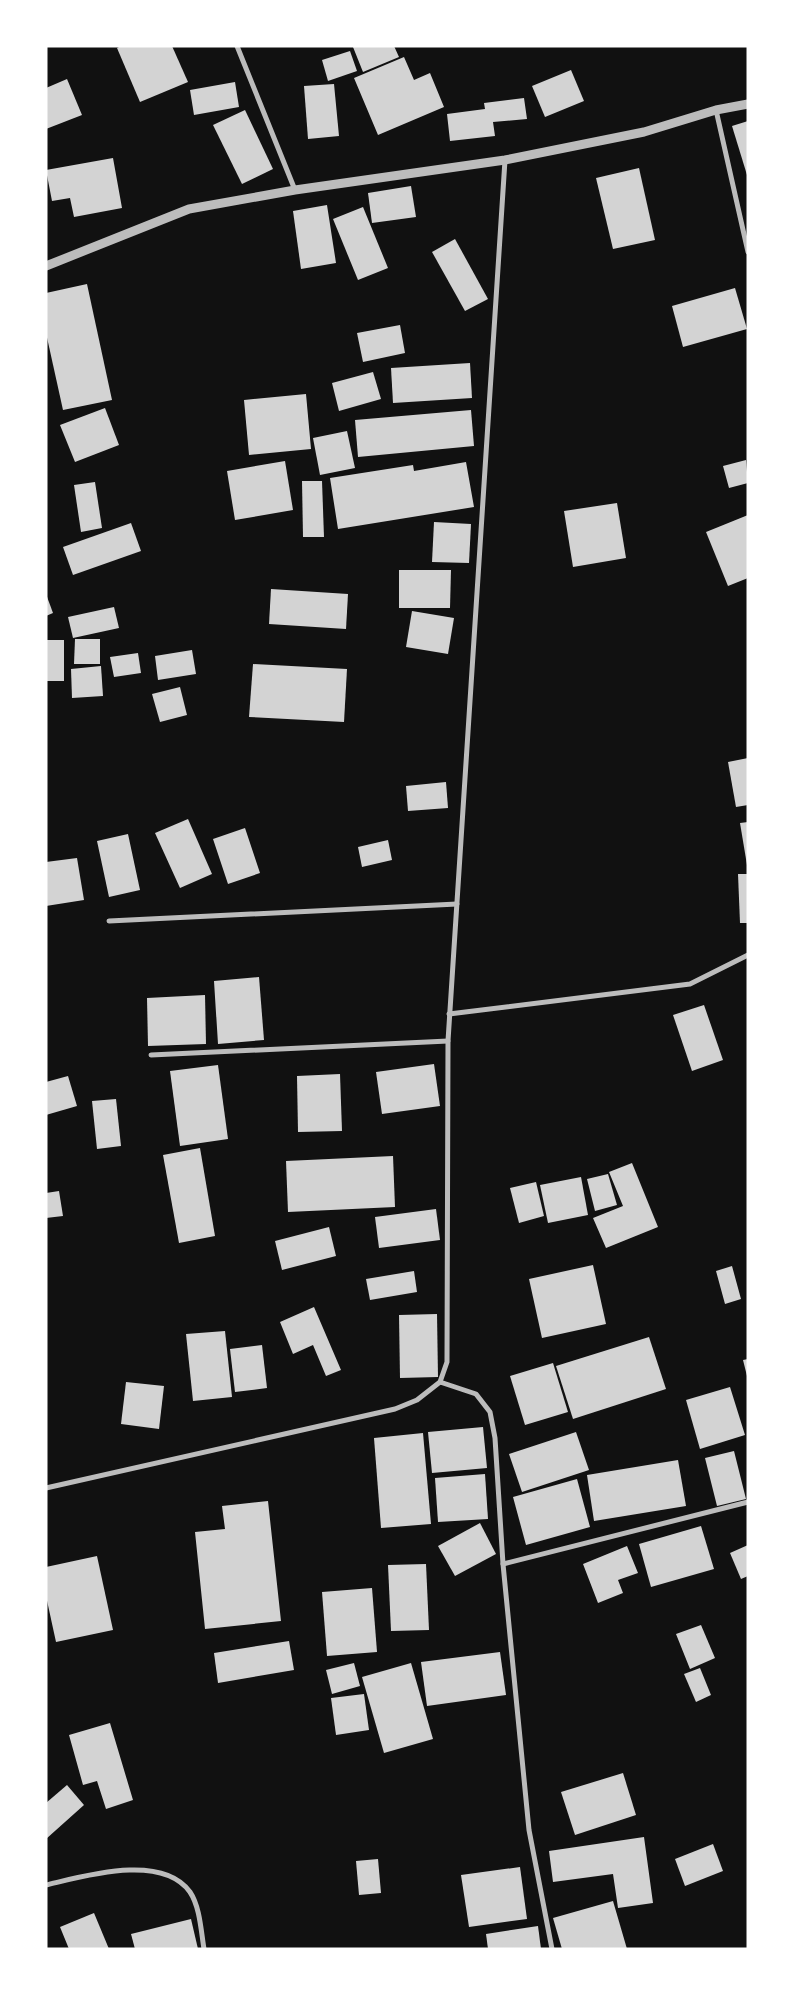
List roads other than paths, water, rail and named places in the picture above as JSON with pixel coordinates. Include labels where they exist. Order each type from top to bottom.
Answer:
[{"type":"street","points":[[237,46],[294,190]]},
{"type":"street","points":[[46,266],[189,209],[294,190],[505,160],[644,132],[716,110],[748,104]]},
{"type":"street","points":[[716,110],[748,252]]},
{"type":"street","points":[[46,1488],[395,1410],[417,1400],[440,1382],[447,1362],[449,1014],[505,160]]},
{"type":"street","points":[[109,921],[456,904]]},
{"type":"street","points":[[449,1014],[690,984],[748,955]]},
{"type":"street","points":[[151,1055],[448,1041]]},
{"type":"street","points":[[440,1382],[476,1394],[490,1412],[495,1438],[504,1564],[529,1830],[552,1949]]},
{"type":"street","points":[[504,1564],[748,1502]]},
{"type":"street","points":[[46,1885],[97,1873],[140,1870],[161,1873],[178,1880],[190,1893],[196,1908],[204,1949]]}]
